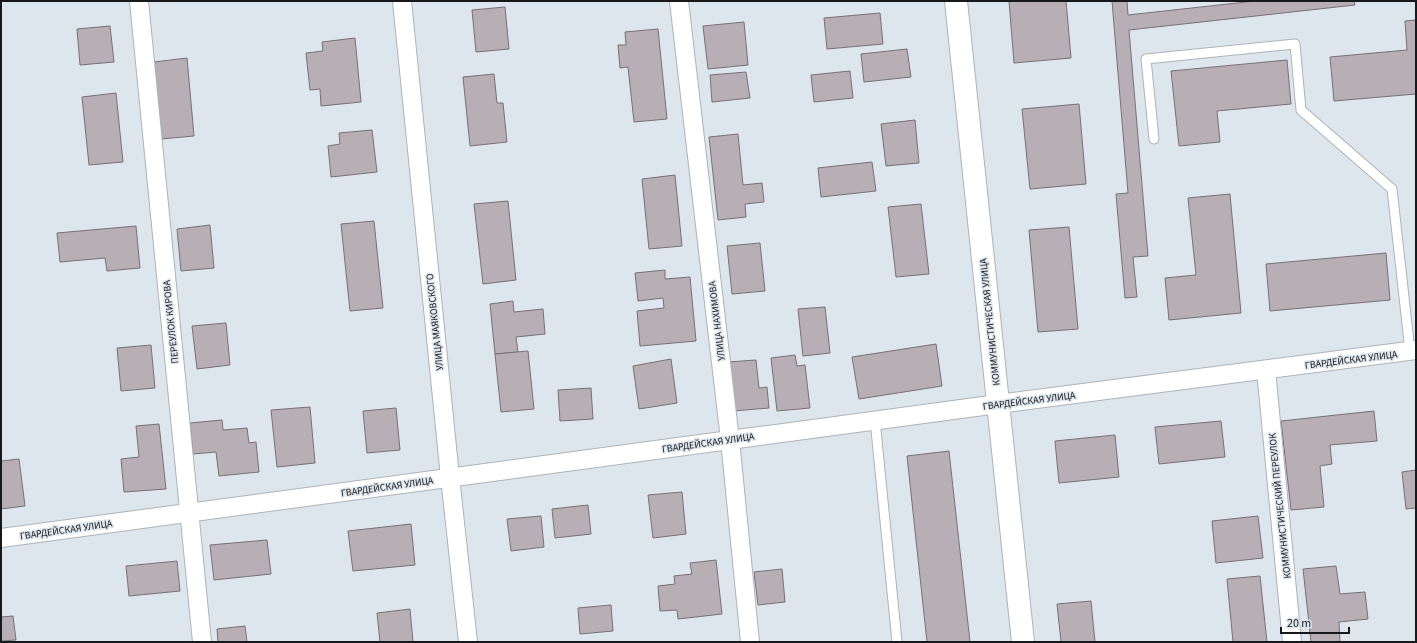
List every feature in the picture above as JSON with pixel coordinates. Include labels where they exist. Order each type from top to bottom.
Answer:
[{"type":"street","name":"ПЕРЕУЛОК КИРОВА","points":[[139,1],[202,642]]},
{"type":"street","name":"УЛИЦА МАЯКОВСКОГО","points":[[402,1],[468,642]]},
{"type":"street","name":"УЛИЦА НАХИМОВА","points":[[679,1],[730,440],[750,642]]},
{"type":"street","name":"КОММУНИСТИЧЕСКАЯ УЛИЦА","points":[[956,1],[1023,642]]},
{"type":"street","name":"ГВАРДЕЙСКАЯ УЛИЦА","points":[[1,538],[875,420],[1413,351]]},
{"type":"street","name":"КОММУНИСТИЧЕСКИЙ ПЕРЕУЛОК","points":[[1266,370],[1292,642]]},
{"type":"lane","points":[[1154,138],[1146,59],[1295,44],[1301,110],[1392,190],[1413,351]]},
{"type":"lane","points":[[875,420],[897,642]]},
{"type":"building","points":[[1009,1],[1066,1],[1071,58],[1014,63]]},
{"type":"building","points":[[1112,1],[1127,1],[1128,15],[1255,1],[1354,1],[1355,5],[1129,30],[1148,256],[1133,257],[1137,297],[1125,298],[1116,194],[1128,193]]},
{"type":"building","points":[[505,7],[509,49],[476,52],[472,10]]},
{"type":"building","points":[[880,13],[883,44],[827,49],[824,18]]},
{"type":"building","points":[[1416,20],[1416,94],[1334,101],[1330,57],[1407,50],[1405,21]]},
{"type":"building","points":[[744,22],[748,65],[708,69],[703,26]]},
{"type":"building","points":[[110,26],[114,62],[80,65],[77,29]]},
{"type":"building","points":[[658,29],[667,119],[634,122],[628,67],[620,68],[618,45],[626,45],[625,32]]},
{"type":"building","points":[[355,38],[361,102],[321,106],[320,89],[310,90],[306,53],[323,51],[322,42]]},
{"type":"building","points":[[907,49],[911,77],[864,82],[861,54]]},
{"type":"building","points":[[187,58],[194,136],[161,139],[154,62]]},
{"type":"building","points":[[1287,60],[1291,104],[1217,111],[1220,142],[1179,146],[1171,71]]},
{"type":"building","points":[[850,71],[853,98],[814,102],[811,75]]},
{"type":"building","points":[[746,72],[750,98],[712,102],[710,75]]},
{"type":"building","points":[[494,74],[497,103],[503,103],[507,142],[470,146],[463,77]]},
{"type":"building","points":[[116,93],[123,162],[89,165],[82,97]]},
{"type":"building","points":[[1079,104],[1086,184],[1030,189],[1022,109]]},
{"type":"building","points":[[915,120],[919,163],[886,166],[881,124]]},
{"type":"building","points":[[372,130],[377,172],[331,177],[328,146],[340,144],[339,133]]},
{"type":"building","points":[[738,134],[743,185],[762,183],[764,202],[745,204],[746,217],[718,220],[709,137]]},
{"type":"building","points":[[872,162],[876,191],[821,197],[818,168]]},
{"type":"building","points":[[675,175],[682,246],[649,249],[642,179]]},
{"type":"building","points":[[1230,194],[1241,313],[1169,320],[1165,278],[1196,275],[1188,198]]},
{"type":"building","points":[[508,201],[516,280],[483,284],[474,204]]},
{"type":"building","points":[[921,204],[929,274],[896,277],[888,207]]},
{"type":"building","points":[[374,221],[383,308],[350,311],[341,224]]},
{"type":"building","points":[[210,225],[214,268],[181,271],[177,229]]},
{"type":"building","points":[[136,226],[140,268],[107,271],[105,258],[60,262],[57,233]]},
{"type":"building","points":[[1069,227],[1078,329],[1038,332],[1029,230]]},
{"type":"building","points":[[760,243],[765,291],[732,294],[727,246]]},
{"type":"building","points":[[1386,253],[1390,300],[1270,311],[1266,264]]},
{"type":"building","points":[[665,270],[665,279],[690,277],[696,341],[640,346],[637,311],[664,308],[663,298],[638,301],[635,273]]},
{"type":"building","points":[[513,301],[514,312],[543,309],[545,334],[516,337],[518,352],[495,354],[490,304]]},
{"type":"building","points":[[825,307],[830,353],[803,356],[798,309]]},
{"type":"building","points":[[226,323],[230,365],[197,369],[192,326]]},
{"type":"building","points":[[936,344],[942,386],[859,399],[852,357]]},
{"type":"building","points":[[151,345],[155,388],[121,391],[117,348]]},
{"type":"building","points":[[528,351],[534,409],[501,412],[495,354]]},
{"type":"building","points":[[795,355],[797,366],[805,365],[810,408],[777,411],[771,358]]},
{"type":"building","points":[[671,359],[677,403],[639,409],[633,366]]},
{"type":"building","points":[[756,360],[759,388],[767,387],[769,408],[733,411],[728,362]]},
{"type":"building","points":[[591,388],[593,419],[560,421],[558,390]]},
{"type":"building","points":[[310,407],[315,463],[277,467],[271,410]]},
{"type":"building","points":[[396,408],[400,450],[367,453],[363,411]]},
{"type":"building","points":[[1374,411],[1377,441],[1330,445],[1332,464],[1320,466],[1324,507],[1291,510],[1281,421]]},
{"type":"building","points":[[222,420],[223,430],[247,428],[249,443],[256,442],[259,472],[219,476],[216,452],[193,454],[190,423]]},
{"type":"building","points":[[1221,421],[1225,457],[1159,464],[1155,427]]},
{"type":"building","points":[[159,424],[166,489],[124,492],[121,459],[139,457],[136,426]]},
{"type":"building","points":[[1115,435],[1119,477],[1059,483],[1055,441]]},
{"type":"building","points":[[949,451],[970,642],[927,642],[907,456]]},
{"type":"building","points":[[19,459],[25,506],[1,509],[1,461]]},
{"type":"building","points":[[1416,470],[1416,508],[1406,509],[1402,472]]},
{"type":"building","points":[[682,492],[686,534],[653,538],[648,495]]},
{"type":"building","points":[[588,505],[591,534],[555,538],[552,509]]},
{"type":"building","points":[[541,516],[544,547],[511,551],[507,519]]},
{"type":"building","points":[[1258,516],[1263,558],[1216,563],[1212,521]]},
{"type":"building","points":[[411,524],[415,565],[353,571],[348,531]]},
{"type":"building","points":[[267,540],[271,574],[214,580],[210,545]]},
{"type":"building","points":[[716,560],[722,614],[678,619],[677,610],[660,611],[658,586],[675,584],[674,576],[692,574],[690,563]]},
{"type":"building","points":[[177,561],[180,591],[129,596],[126,566]]},
{"type":"building","points":[[1336,566],[1340,594],[1365,592],[1368,619],[1339,622],[1340,642],[1311,642],[1303,569]]},
{"type":"building","points":[[782,569],[785,602],[758,605],[754,572]]},
{"type":"building","points":[[1260,576],[1267,642],[1233,642],[1227,579]]},
{"type":"building","points":[[1091,601],[1095,642],[1061,642],[1057,604]]},
{"type":"building","points":[[611,605],[613,631],[580,634],[578,608]]},
{"type":"building","points":[[410,609],[413,642],[380,642],[377,613]]},
{"type":"building","points":[[13,616],[16,640],[1,641],[1,617]]},
{"type":"building","points":[[245,626],[247,642],[218,642],[217,629]]}]
